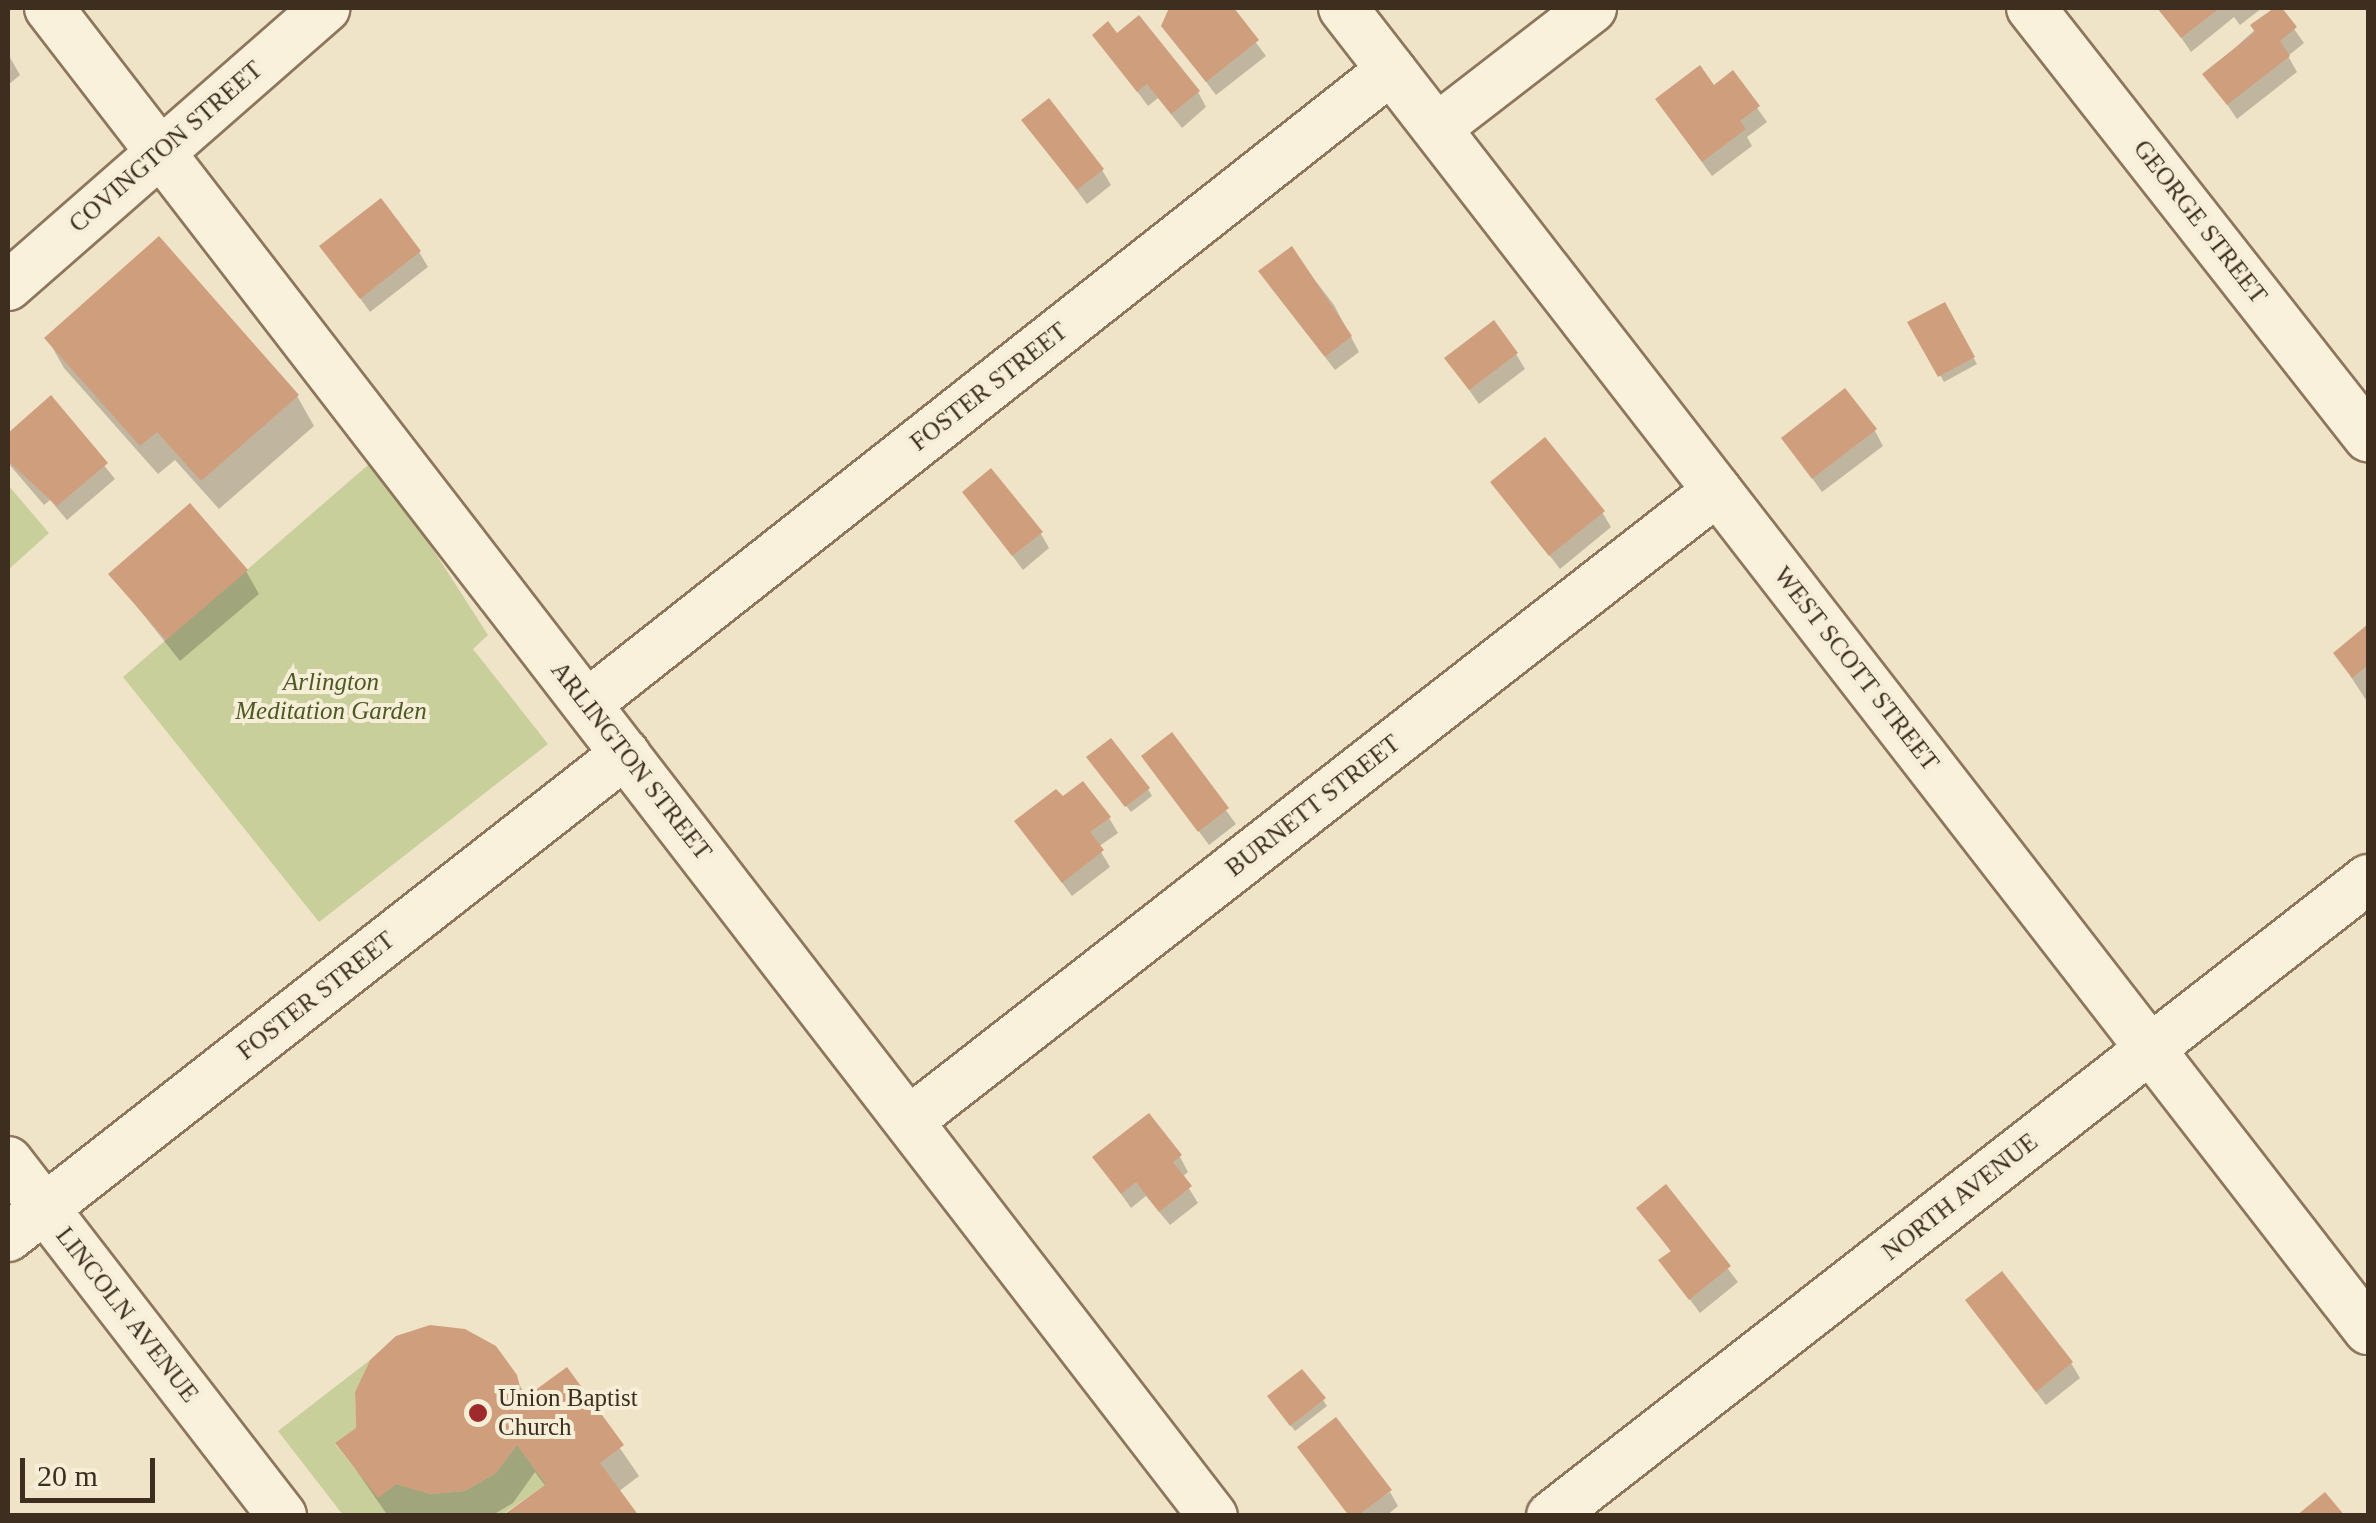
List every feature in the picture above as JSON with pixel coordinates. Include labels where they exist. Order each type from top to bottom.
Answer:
[{"type":"street","name":"ARLINGTON STREET","points":[[49,8],[1213,1516]]},
{"type":"street","name":"COVINGTON STREET","points":[[8,286],[326,8]]},
{"type":"street","name":"WEST SCOTT STREET","points":[[1343,8],[2368,1330]]},
{"type":"street","points":[[1437,128],[1592,8]]},
{"type":"street","name":"GEORGE STREET","points":[[2031,8],[2368,437]]},
{"type":"street","name":"FOSTER STREET","points":[[587,704],[1391,70]]},
{"type":"street","name":"BURNETT STREET","points":[[909,1121],[1718,491]]},
{"type":"street","name":"FOSTER STREET","points":[[8,1238],[626,754]]},
{"type":"street","name":"NORTH AVENUE","points":[[1551,1516],[2368,879]]},
{"type":"street","name":"LINCOLN AVENUE","points":[[8,1161],[282,1516]]},
{"type":"green space","name":"Arlington Meditation Garden","points":[[375,459],[488,635],[473,649],[548,744],[319,922],[123,677]]},
{"type":"green space","points":[[8,485],[49,533],[8,570]]},
{"type":"green space","points":[[370,1360],[355,1392],[356,1428],[335,1444],[378,1497],[396,1484],[430,1494],[465,1491],[496,1473],[517,1445],[546,1484],[502,1515],[343,1515],[278,1431]]},
{"type":"building","points":[[1169,8],[1234,8],[1259,40],[1206,82],[1161,26]]},
{"type":"building","points":[[2157,8],[2220,8],[2181,38]]},
{"type":"building","points":[[2274,8],[2282,8],[2297,27],[2280,41],[2290,56],[2227,105],[2202,74],[2255,32],[2250,25]]},
{"type":"building","points":[[1139,15],[1200,91],[1171,114],[1147,84],[1137,92],[1092,35],[1108,21],[1117,33]]},
{"type":"building","points":[[1700,65],[1714,85],[1733,70],[1760,106],[1740,121],[1746,129],[1702,162],[1655,99]]},
{"type":"building","points":[[1049,98],[1104,169],[1077,190],[1021,120]]},
{"type":"building","points":[[381,198],[421,251],[360,299],[319,246]]},
{"type":"building","points":[[159,236],[299,395],[201,481],[157,432],[140,446],[44,338]]},
{"type":"building","points":[[1292,246],[1352,336],[1325,357],[1258,271]]},
{"type":"building","points":[[1945,302],[1975,357],[1938,377],[1907,322]]},
{"type":"building","points":[[1494,320],[1518,353],[1469,390],[1444,358]]},
{"type":"building","points":[[1845,388],[1877,429],[1812,479],[1781,438]]},
{"type":"building","points":[[51,395],[108,463],[57,506],[8,461],[8,433]]},
{"type":"building","points":[[1545,437],[1605,511],[1549,556],[1490,482]]},
{"type":"building","points":[[991,468],[1043,532],[1012,556],[962,492]]},
{"type":"building","points":[[190,503],[248,570],[166,640],[108,574]]},
{"type":"building","points":[[2368,624],[2368,665],[2352,678],[2333,653]]},
{"type":"building","points":[[1172,732],[1229,808],[1198,832],[1141,756]]},
{"type":"building","points":[[1111,738],[1150,788],[1125,807],[1086,757]]},
{"type":"building","points":[[1083,781],[1111,817],[1090,832],[1104,850],[1062,883],[1014,821],[1056,789],[1063,796]]},
{"type":"building","points":[[1149,1113],[1182,1155],[1173,1162],[1192,1186],[1159,1212],[1136,1182],[1121,1194],[1092,1157]]},
{"type":"building","points":[[1666,1184],[1731,1266],[1689,1300],[1658,1260],[1671,1251],[1636,1208]]},
{"type":"building","points":[[2002,1271],[2073,1362],[2036,1392],[1965,1300]]},
{"type":"building","name":"Union Baptist Church","points":[[430,1325],[465,1329],[496,1346],[517,1375],[523,1399],[567,1367],[624,1445],[600,1463],[639,1516],[502,1516],[546,1484],[517,1445],[496,1473],[465,1491],[430,1494],[396,1484],[378,1498],[335,1443],[356,1428],[355,1392],[370,1360],[396,1336]]},
{"type":"building","points":[[1302,1369],[1326,1398],[1290,1426],[1267,1396]]},
{"type":"building","points":[[1336,1417],[1392,1490],[1357,1516],[1349,1516],[1297,1447]]},
{"type":"building","points":[[2325,1492],[2345,1516],[2296,1516]]},
{"type":"place","name":"Union Baptist Church","points":[[478,1413]]}]
